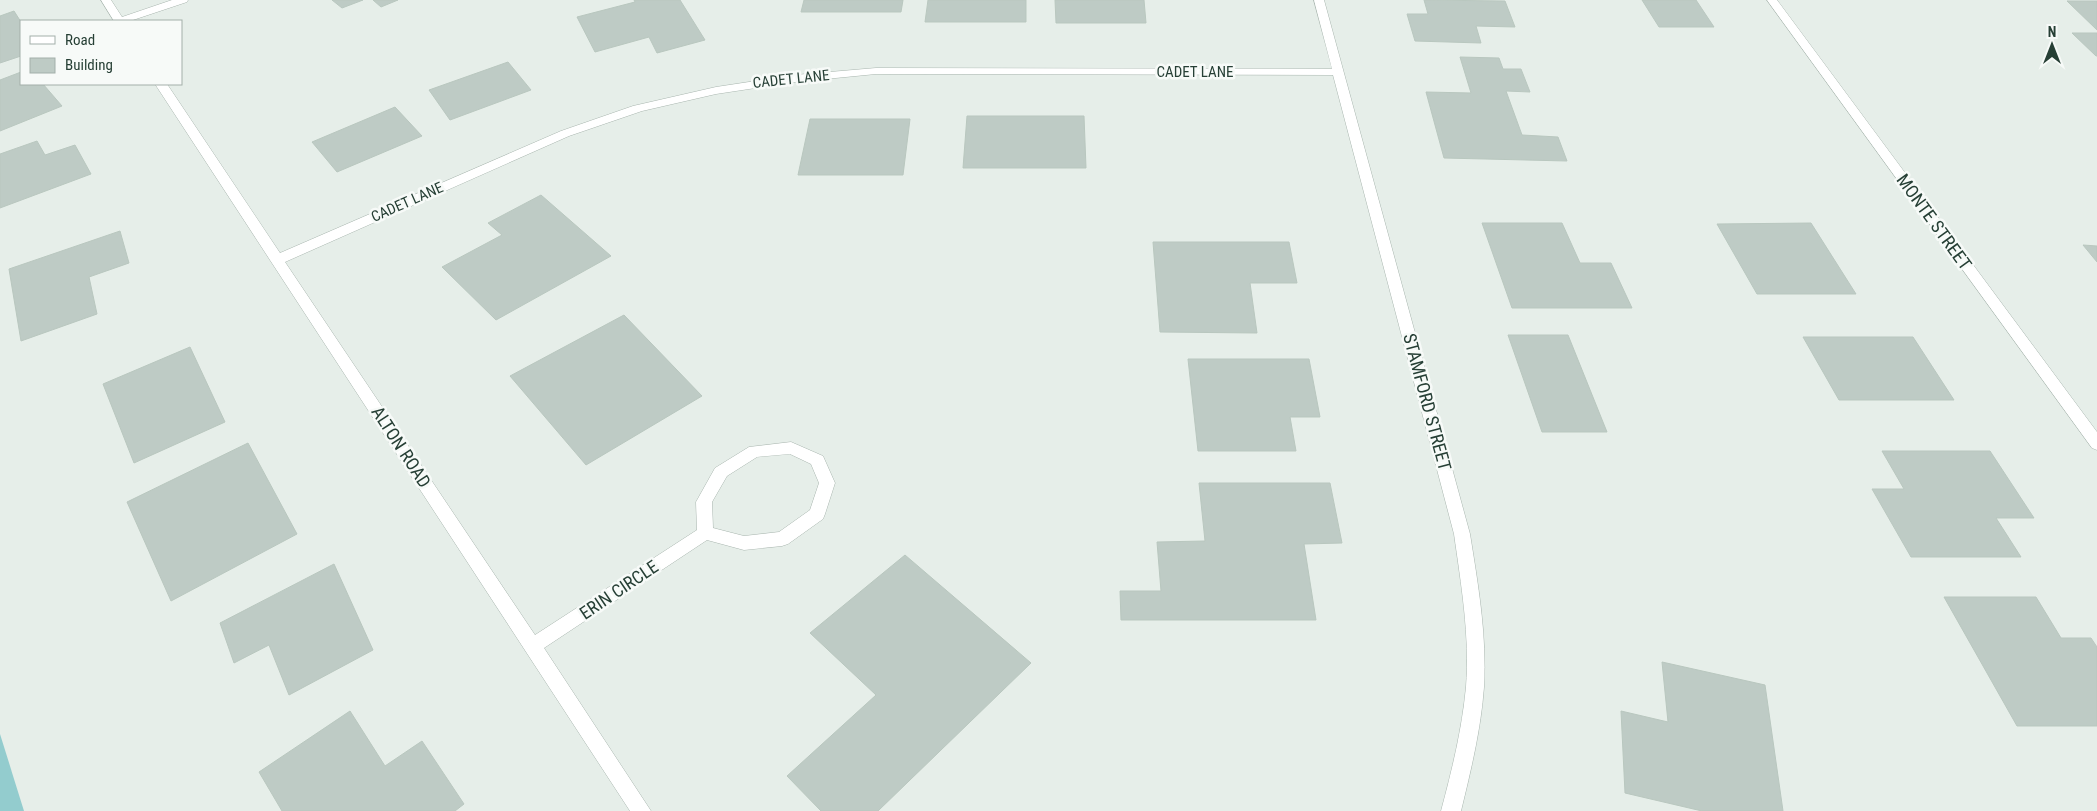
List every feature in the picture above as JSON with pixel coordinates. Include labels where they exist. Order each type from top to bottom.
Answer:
[{"type":"street","points":[[106,0],[119,20]]},
{"type":"street","points":[[123,20],[183,0]]},
{"type":"street","name":"STAMFORD STREET","points":[[1318,0],[1460,524],[1465,553],[1474,612],[1475,686],[1466,753],[1451,811]]},
{"type":"street","name":"MONTE STREET","points":[[1772,0],[2097,444]]},
{"type":"street","name":"CADET LANE","points":[[276,260],[583,127],[661,102],[747,83],[808,76],[876,72],[1338,72]]},
{"type":"street","name":"ALTON ROAD","points":[[162,85],[641,811]]},
{"type":"street","points":[[791,448],[817,460],[827,482],[817,514],[782,539],[744,543],[705,533],[704,502],[721,472],[754,451],[791,448]]},
{"type":"street","name":"ERIN CIRCLE","points":[[532,646],[705,533]]},
{"type":"water","points":[[0,734],[24,811],[0,811]]},
{"type":"building","points":[[332,0],[363,0],[342,8]]},
{"type":"building","points":[[373,0],[398,0],[381,7]]},
{"type":"building","points":[[634,0],[680,0],[705,40],[657,53],[649,37],[595,52],[577,17],[635,2]]},
{"type":"building","points":[[804,0],[903,0],[901,12],[801,12]]},
{"type":"building","points":[[928,0],[1026,0],[1026,22],[925,22]]},
{"type":"building","points":[[1055,0],[1144,0],[1146,23],[1056,23]]},
{"type":"building","points":[[1424,0],[1505,1],[1515,27],[1476,26],[1481,43],[1415,41],[1407,14],[1428,14]]},
{"type":"building","points":[[1642,0],[1696,0],[1714,27],[1659,27]]},
{"type":"building","points":[[2067,1],[2097,1],[2097,30]]},
{"type":"building","points":[[14,11],[20,20],[20,56],[0,63],[0,16]]},
{"type":"building","points":[[2072,33],[2097,33],[2097,56],[2096,56]]},
{"type":"building","points":[[1460,57],[1499,58],[1503,69],[1521,69],[1530,92],[1506,91],[1522,135],[1558,137],[1567,161],[1444,158],[1426,92],[1471,93]]},
{"type":"building","points":[[508,62],[531,90],[450,120],[429,90]]},
{"type":"building","points":[[20,72],[20,85],[44,85],[62,106],[0,131],[0,80]]},
{"type":"building","points":[[395,107],[422,136],[337,172],[312,142]]},
{"type":"building","points":[[967,116],[1084,116],[1086,168],[963,168]]},
{"type":"building","points":[[810,119],[910,119],[903,175],[798,175]]},
{"type":"building","points":[[37,141],[45,155],[75,145],[91,174],[0,208],[0,154]]},
{"type":"building","points":[[541,195],[611,256],[496,320],[442,267],[502,235],[488,223]]},
{"type":"building","points":[[1482,223],[1562,223],[1580,263],[1611,263],[1632,308],[1512,308]]},
{"type":"building","points":[[1811,223],[1856,294],[1757,294],[1717,224]]},
{"type":"building","points":[[120,231],[129,263],[89,277],[97,314],[21,341],[9,269]]},
{"type":"building","points":[[1153,242],[1289,242],[1297,283],[1250,283],[1257,333],[1160,332]]},
{"type":"building","points":[[2083,245],[2097,246],[2097,262]]},
{"type":"building","points":[[624,315],[702,396],[586,465],[510,376]]},
{"type":"building","points":[[1508,335],[1568,335],[1607,432],[1542,432]]},
{"type":"building","points":[[1803,337],[1913,337],[1954,400],[1839,400]]},
{"type":"building","points":[[190,347],[225,422],[134,463],[103,384]]},
{"type":"building","points":[[1188,359],[1309,359],[1320,417],[1290,417],[1296,451],[1198,451]]},
{"type":"building","points":[[248,443],[297,534],[171,601],[127,502]]},
{"type":"building","points":[[1882,451],[1990,451],[2034,518],[1996,518],[2021,557],[1911,557],[1872,489],[1904,489]]},
{"type":"building","points":[[1199,483],[1330,483],[1342,543],[1304,544],[1316,620],[1121,620],[1120,591],[1161,591],[1157,542],[1205,541]]},
{"type":"building","points":[[905,555],[1031,663],[878,811],[821,811],[787,776],[876,695],[810,633]]},
{"type":"building","points":[[334,564],[373,650],[289,695],[269,645],[234,663],[220,623]]},
{"type":"building","points":[[1944,597],[2036,597],[2061,638],[2091,638],[2097,647],[2097,726],[2017,726]]},
{"type":"building","points":[[1662,662],[1765,685],[1783,811],[1702,811],[1625,793],[1621,711],[1668,722]]},
{"type":"building","points":[[350,711],[385,766],[422,741],[464,804],[455,811],[282,811],[259,772]]}]
